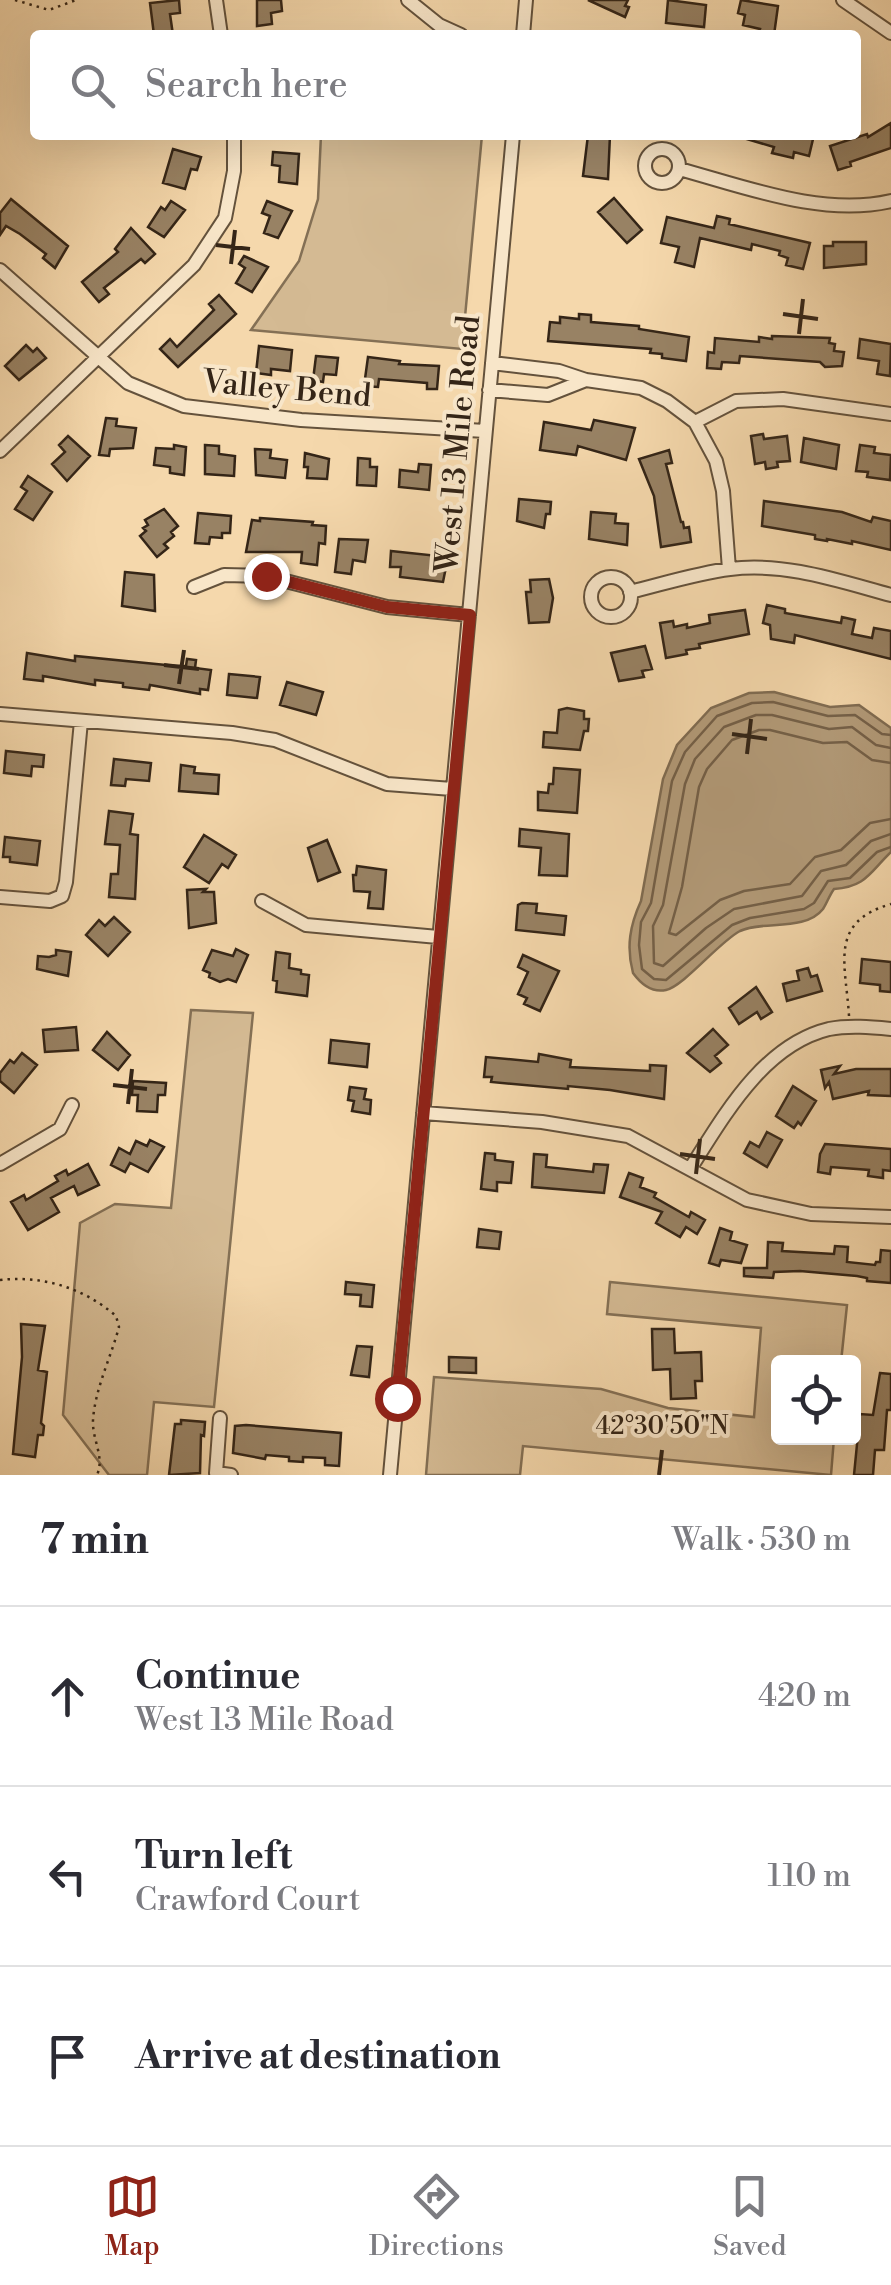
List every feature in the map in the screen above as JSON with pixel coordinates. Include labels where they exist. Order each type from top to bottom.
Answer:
[{"type":"street","points":[[216,0],[220,30]]},
{"type":"street","points":[[408,0],[450,30]]},
{"type":"street","points":[[523,30],[526,0]]},
{"type":"street","points":[[843,0],[891,32]]},
{"type":"street","points":[[0,451],[194,265],[224,218],[234,170],[234,140]]},
{"type":"street","name":"West 13 Mile Road","points":[[390,1475],[514,140]]},
{"type":"street","points":[[679,169],[774,195],[850,207],[891,201]]},
{"type":"street","name":"Valley Bend","points":[[0,270],[128,383],[184,406],[301,420],[485,432]]},
{"type":"street","points":[[492,364],[559,371],[586,380],[641,388],[667,400],[696,422],[716,461],[723,491],[729,569]]},
{"type":"street","points":[[489,390],[548,395],[586,380]]},
{"type":"street","points":[[696,422],[736,401],[783,399],[891,414]]},
{"type":"street","points":[[630,592],[729,569],[770,568],[818,575],[891,595]]},
{"type":"street","points":[[194,587],[224,575],[266,576],[387,607],[470,615]]},
{"type":"street","points":[[0,714],[275,740],[387,784],[452,789]]},
{"type":"street","points":[[0,897],[50,901],[62,896],[81,720]]},
{"type":"street","points":[[262,902],[306,925],[438,937]]},
{"type":"street","points":[[690,1169],[730,1107],[763,1068],[796,1044],[828,1030],[891,1028]]},
{"type":"street","points":[[0,1164],[60,1130],[72,1105]]},
{"type":"street","points":[[423,1113],[542,1122],[628,1136],[747,1200],[811,1214],[891,1217]]},
{"type":"street","points":[[220,1418],[216,1473],[231,1475]]},
{"type":"path","points":[[14,0],[49,10],[76,0]]},
{"type":"path","points":[[849,1028],[846,936],[872,909],[891,904]]},
{"type":"path","points":[[0,1280],[49,1281],[99,1303],[116,1316],[119,1327],[93,1419],[101,1461],[96,1475]]},
{"type":"shaded area","points":[[321,140],[482,140],[462,349],[251,330],[299,261],[318,199]]},
{"type":"shaded area","points":[[191,1010],[253,1013],[214,1407],[154,1402],[147,1475],[109,1475],[63,1415],[80,1223],[115,1204],[171,1208]]},
{"type":"shaded area","points":[[610,1282],[847,1305],[842,1355],[771,1355],[771,1445],[833,1445],[831,1475],[523,1446],[520,1475],[426,1475],[434,1377],[601,1389],[668,1408],[754,1417],[761,1328],[607,1314]]},
{"type":"water","points":[[774,692],[830,707],[859,705],[891,728],[891,852],[861,882],[834,889],[815,916],[806,921],[740,931],[673,987],[652,989],[633,973],[630,936],[641,901],[663,779],[677,745],[711,708],[749,693]]},
{"type":"building","points":[[179,0],[180,13],[170,14],[172,30],[153,30],[150,3]]},
{"type":"building","points":[[257,0],[281,0],[282,11],[271,13],[272,24],[257,26]]},
{"type":"building","points":[[588,0],[628,0],[625,6],[629,7],[625,17]]},
{"type":"building","points":[[668,0],[706,5],[704,27],[666,23]]},
{"type":"building","points":[[741,0],[778,6],[775,30],[743,25],[745,15],[738,13]]},
{"type":"building","points":[[891,123],[891,148],[838,170],[830,146],[861,140],[867,134],[868,137]]},
{"type":"building","points":[[587,140],[610,140],[608,179],[583,176]]},
{"type":"building","points":[[750,140],[813,140],[809,156],[794,152],[793,158],[772,153],[774,147]]},
{"type":"building","points":[[173,149],[201,157],[197,170],[191,169],[185,189],[163,183]]},
{"type":"building","points":[[273,152],[299,154],[297,184],[279,182],[280,166],[272,165]]},
{"type":"building","points":[[614,198],[642,230],[627,243],[598,212]]},
{"type":"building","points":[[11,199],[68,246],[55,268],[43,258],[46,254],[20,234],[6,226],[0,235],[0,213]]},
{"type":"building","points":[[171,201],[185,210],[164,237],[148,227],[161,207],[165,210]]},
{"type":"building","points":[[267,201],[292,211],[278,238],[264,233],[270,216],[262,213]]},
{"type":"building","points":[[717,216],[730,219],[729,224],[810,243],[803,269],[786,265],[788,258],[779,255],[780,251],[752,244],[751,250],[700,238],[694,267],[675,262],[679,247],[661,243],[667,217],[714,228]]},
{"type":"building","points":[[131,228],[155,254],[145,263],[141,259],[104,288],[109,294],[99,302],[82,282],[118,252],[115,249]]},
{"type":"building","points":[[833,242],[866,242],[866,264],[824,268],[824,246],[833,246]]},
{"type":"building","points":[[244,256],[268,267],[252,292],[236,283],[245,268],[239,264]]},
{"type":"building","points":[[219,295],[236,314],[178,367],[160,349],[170,339],[177,347],[214,310],[209,304]]},
{"type":"building","points":[[579,314],[591,315],[591,322],[639,326],[689,337],[686,361],[662,358],[662,354],[650,353],[651,349],[548,341],[550,322],[560,323],[560,317],[579,319]]},
{"type":"building","points":[[759,337],[830,338],[829,343],[835,344],[834,351],[844,352],[842,366],[740,356],[739,363],[722,362],[721,369],[707,368],[708,352],[714,353],[715,338],[759,342]]},
{"type":"building","points":[[860,339],[891,344],[890,376],[877,374],[879,361],[858,358]]},
{"type":"building","points":[[26,345],[33,352],[37,348],[46,358],[19,380],[5,366]]},
{"type":"building","points":[[259,346],[292,350],[290,371],[271,369],[271,375],[256,373]]},
{"type":"building","points":[[316,356],[338,358],[336,375],[324,374],[323,382],[313,380]]},
{"type":"building","points":[[368,357],[400,361],[399,364],[439,366],[437,389],[427,389],[427,383],[379,379],[378,387],[364,386]]},
{"type":"building","points":[[106,418],[117,419],[116,426],[136,428],[133,448],[110,449],[109,456],[99,455]]},
{"type":"building","points":[[594,420],[635,428],[626,460],[578,446],[576,455],[540,450],[544,422],[591,430]]},
{"type":"building","points":[[763,434],[764,439],[787,436],[790,461],[777,462],[778,467],[766,469],[765,462],[755,464],[751,436]]},
{"type":"building","points":[[68,436],[90,456],[67,481],[52,464],[65,452],[59,445]]},
{"type":"building","points":[[804,438],[839,445],[836,469],[801,462]]},
{"type":"building","points":[[174,445],[186,447],[184,475],[170,473],[170,467],[154,465],[156,448],[174,449]]},
{"type":"building","points":[[205,445],[219,446],[219,454],[235,456],[234,476],[205,474]]},
{"type":"building","points":[[860,445],[875,447],[874,453],[891,455],[890,480],[856,471]]},
{"type":"building","points":[[255,449],[271,450],[270,458],[287,460],[285,478],[256,475]]},
{"type":"building","points":[[669,450],[672,463],[666,464],[681,522],[684,528],[689,527],[691,542],[661,547],[654,496],[639,459]]},
{"type":"building","points":[[305,453],[329,459],[327,479],[307,478]]},
{"type":"building","points":[[358,458],[370,459],[370,467],[377,467],[376,486],[357,485]]},
{"type":"building","points":[[419,464],[431,465],[429,490],[399,487],[400,470],[418,472]]},
{"type":"building","points":[[28,476],[52,492],[33,520],[15,509],[27,491],[21,487]]},
{"type":"building","points":[[519,499],[551,502],[544,528],[517,521]]},
{"type":"building","points":[[764,501],[842,512],[871,522],[873,517],[891,521],[891,550],[852,541],[815,539],[815,535],[762,526]]},
{"type":"building","points":[[164,509],[178,526],[164,544],[168,548],[157,557],[140,536],[148,525],[145,520]]},
{"type":"building","points":[[591,512],[616,514],[615,523],[628,524],[627,545],[589,539]]},
{"type":"building","points":[[198,513],[231,516],[230,533],[222,533],[222,538],[210,537],[209,544],[195,543]]},
{"type":"building","points":[[252,520],[326,526],[325,544],[319,543],[317,565],[301,563],[302,552],[246,552]]},
{"type":"building","points":[[339,539],[368,540],[365,562],[353,560],[351,574],[335,572]]},
{"type":"building","points":[[391,551],[448,557],[443,582],[400,577],[401,567],[390,567]]},
{"type":"building","points":[[125,572],[154,575],[155,611],[122,606]]},
{"type":"building","points":[[549,579],[553,598],[549,622],[529,623],[526,592],[531,592],[530,580]]},
{"type":"building","points":[[767,605],[785,609],[785,613],[841,623],[842,617],[855,620],[852,634],[872,638],[874,628],[891,631],[891,659],[795,635],[794,643],[771,639],[770,625],[763,623]]},
{"type":"building","points":[[745,610],[749,634],[699,644],[700,648],[686,650],[687,654],[666,658],[660,623],[673,621],[674,627],[687,624],[687,628],[710,623],[709,615]]},
{"type":"building","points":[[645,646],[652,669],[642,671],[644,677],[619,681],[611,653]]},
{"type":"building","points":[[27,653],[75,661],[75,656],[176,666],[186,666],[187,659],[196,660],[195,668],[211,670],[208,690],[200,689],[200,694],[150,685],[149,690],[123,687],[123,683],[95,680],[95,685],[43,676],[43,681],[24,679]]},
{"type":"building","points":[[229,674],[260,677],[257,698],[227,695]]},
{"type":"building","points":[[287,682],[323,692],[316,715],[280,705]]},
{"type":"building","points":[[559,710],[584,711],[584,719],[589,719],[580,750],[543,747],[544,732],[557,733]]},
{"type":"building","points":[[6,751],[44,755],[43,767],[32,766],[31,776],[4,773]]},
{"type":"building","points":[[114,759],[151,763],[149,781],[126,779],[125,786],[111,785]]},
{"type":"building","points":[[181,765],[195,767],[194,773],[219,775],[218,794],[179,791]]},
{"type":"building","points":[[554,768],[580,770],[577,813],[538,810],[538,792],[548,793]]},
{"type":"building","points":[[109,811],[133,814],[130,834],[138,835],[135,899],[109,897],[111,874],[118,874],[120,845],[105,844]]},
{"type":"building","points":[[520,829],[569,834],[567,876],[539,875],[541,848],[519,846]]},
{"type":"building","points":[[204,835],[236,855],[228,868],[222,864],[209,883],[184,867]]},
{"type":"building","points":[[5,837],[40,841],[37,865],[10,862],[10,857],[3,857]]},
{"type":"building","points":[[327,840],[340,872],[318,881],[308,848]]},
{"type":"building","points":[[357,866],[386,870],[383,909],[368,908],[370,892],[354,891]]},
{"type":"building","points":[[206,889],[203,892],[214,892],[216,923],[189,928],[187,890]]},
{"type":"building","points":[[537,904],[536,913],[566,916],[564,935],[516,930],[518,905]]},
{"type":"building","points":[[114,917],[130,932],[108,956],[86,935],[99,920],[105,926]]},
{"type":"building","points":[[236,949],[248,955],[236,982],[220,982],[203,970],[212,950],[233,956]]},
{"type":"building","points":[[56,950],[71,952],[68,976],[37,969],[38,956],[56,955]]},
{"type":"building","points":[[276,952],[290,954],[289,968],[309,975],[307,996],[276,992]]},
{"type":"building","points":[[523,955],[559,971],[540,1011],[524,1004],[527,998],[518,994],[528,972],[518,967]]},
{"type":"building","points":[[862,959],[891,962],[891,992],[880,991],[880,985],[860,983]]},
{"type":"building","points":[[808,968],[811,977],[817,975],[822,991],[787,1001],[783,984],[799,980],[797,971]]},
{"type":"building","points":[[756,987],[772,1012],[761,1019],[757,1012],[739,1024],[729,1008]]},
{"type":"building","points":[[76,1027],[78,1050],[45,1052],[43,1030]]},
{"type":"building","points":[[713,1029],[728,1045],[715,1056],[721,1063],[710,1072],[687,1053]]},
{"type":"building","points":[[107,1032],[130,1055],[118,1070],[93,1050]]},
{"type":"building","points":[[331,1040],[369,1044],[367,1067],[329,1063]]},
{"type":"building","points":[[22,1053],[37,1065],[14,1093],[0,1081],[0,1073]]},
{"type":"building","points":[[539,1054],[571,1060],[570,1067],[650,1071],[650,1065],[666,1066],[664,1099],[610,1090],[491,1082],[492,1077],[484,1077],[486,1057],[538,1062]]},
{"type":"building","points":[[840,1066],[834,1074],[856,1069],[891,1069],[891,1096],[868,1095],[869,1091],[833,1099],[829,1082],[825,1088],[821,1070]]},
{"type":"building","points":[[133,1081],[166,1083],[165,1095],[158,1095],[157,1112],[137,1111],[138,1095],[132,1095]]},
{"type":"building","points":[[793,1086],[816,1101],[801,1125],[798,1122],[794,1128],[776,1116]]},
{"type":"building","points":[[350,1087],[366,1089],[364,1099],[371,1100],[370,1114],[352,1111],[354,1101],[348,1100]]},
{"type":"building","points":[[767,1132],[782,1140],[767,1167],[744,1153],[750,1142],[759,1147]]},
{"type":"building","points":[[150,1140],[164,1147],[148,1172],[130,1163],[125,1172],[111,1165],[119,1148],[130,1154],[136,1141],[147,1146]]},
{"type":"building","points":[[825,1144],[891,1149],[891,1171],[883,1170],[883,1178],[868,1176],[869,1170],[831,1167],[830,1174],[818,1172]]},
{"type":"building","points":[[485,1153],[495,1154],[495,1160],[513,1162],[511,1183],[497,1182],[497,1191],[481,1189]]},
{"type":"building","points":[[534,1154],[547,1155],[546,1167],[593,1172],[594,1164],[608,1165],[604,1193],[532,1187]]},
{"type":"building","points":[[88,1164],[99,1185],[78,1195],[74,1186],[51,1198],[59,1212],[28,1230],[11,1202],[24,1195],[26,1200],[58,1181],[55,1176],[66,1170],[68,1175]]},
{"type":"building","points":[[629,1173],[643,1178],[640,1187],[656,1193],[654,1197],[689,1217],[691,1212],[705,1220],[697,1234],[686,1227],[680,1237],[656,1223],[662,1212],[620,1197]]},
{"type":"building","points":[[720,1228],[732,1232],[730,1240],[747,1245],[741,1263],[709,1263]]},
{"type":"building","points":[[479,1229],[501,1232],[499,1249],[477,1247]]},
{"type":"building","points":[[768,1242],[783,1243],[782,1251],[834,1254],[835,1246],[848,1247],[847,1262],[875,1265],[880,1262],[881,1250],[891,1251],[891,1283],[800,1271],[774,1272],[773,1278],[744,1276],[744,1268],[767,1268]]},
{"type":"building","points":[[346,1282],[374,1285],[372,1307],[360,1306],[361,1295],[345,1294]]},
{"type":"building","points":[[21,1324],[45,1326],[38,1370],[47,1372],[41,1423],[44,1426],[43,1435],[38,1435],[35,1457],[13,1454],[22,1357]]},
{"type":"building","points":[[652,1329],[674,1329],[675,1353],[701,1352],[702,1381],[695,1381],[696,1398],[671,1399],[670,1369],[653,1370]]},
{"type":"building","points":[[357,1346],[372,1347],[369,1377],[351,1375]]},
{"type":"building","points":[[449,1357],[476,1358],[476,1373],[449,1372]]},
{"type":"building","points":[[880,1373],[891,1374],[891,1410],[887,1410],[884,1450],[875,1450],[873,1475],[854,1475],[857,1445],[861,1445],[861,1414],[873,1415]]},
{"type":"building","points":[[181,1420],[205,1422],[200,1473],[169,1475],[175,1424],[181,1424]]},
{"type":"building","points":[[235,1426],[341,1433],[339,1466],[325,1465],[325,1458],[303,1457],[303,1462],[289,1461],[289,1457],[266,1455],[265,1459],[233,1453]]},
{"type":"route","points":[[266,576],[387,607],[470,615],[397,1398]]}]
